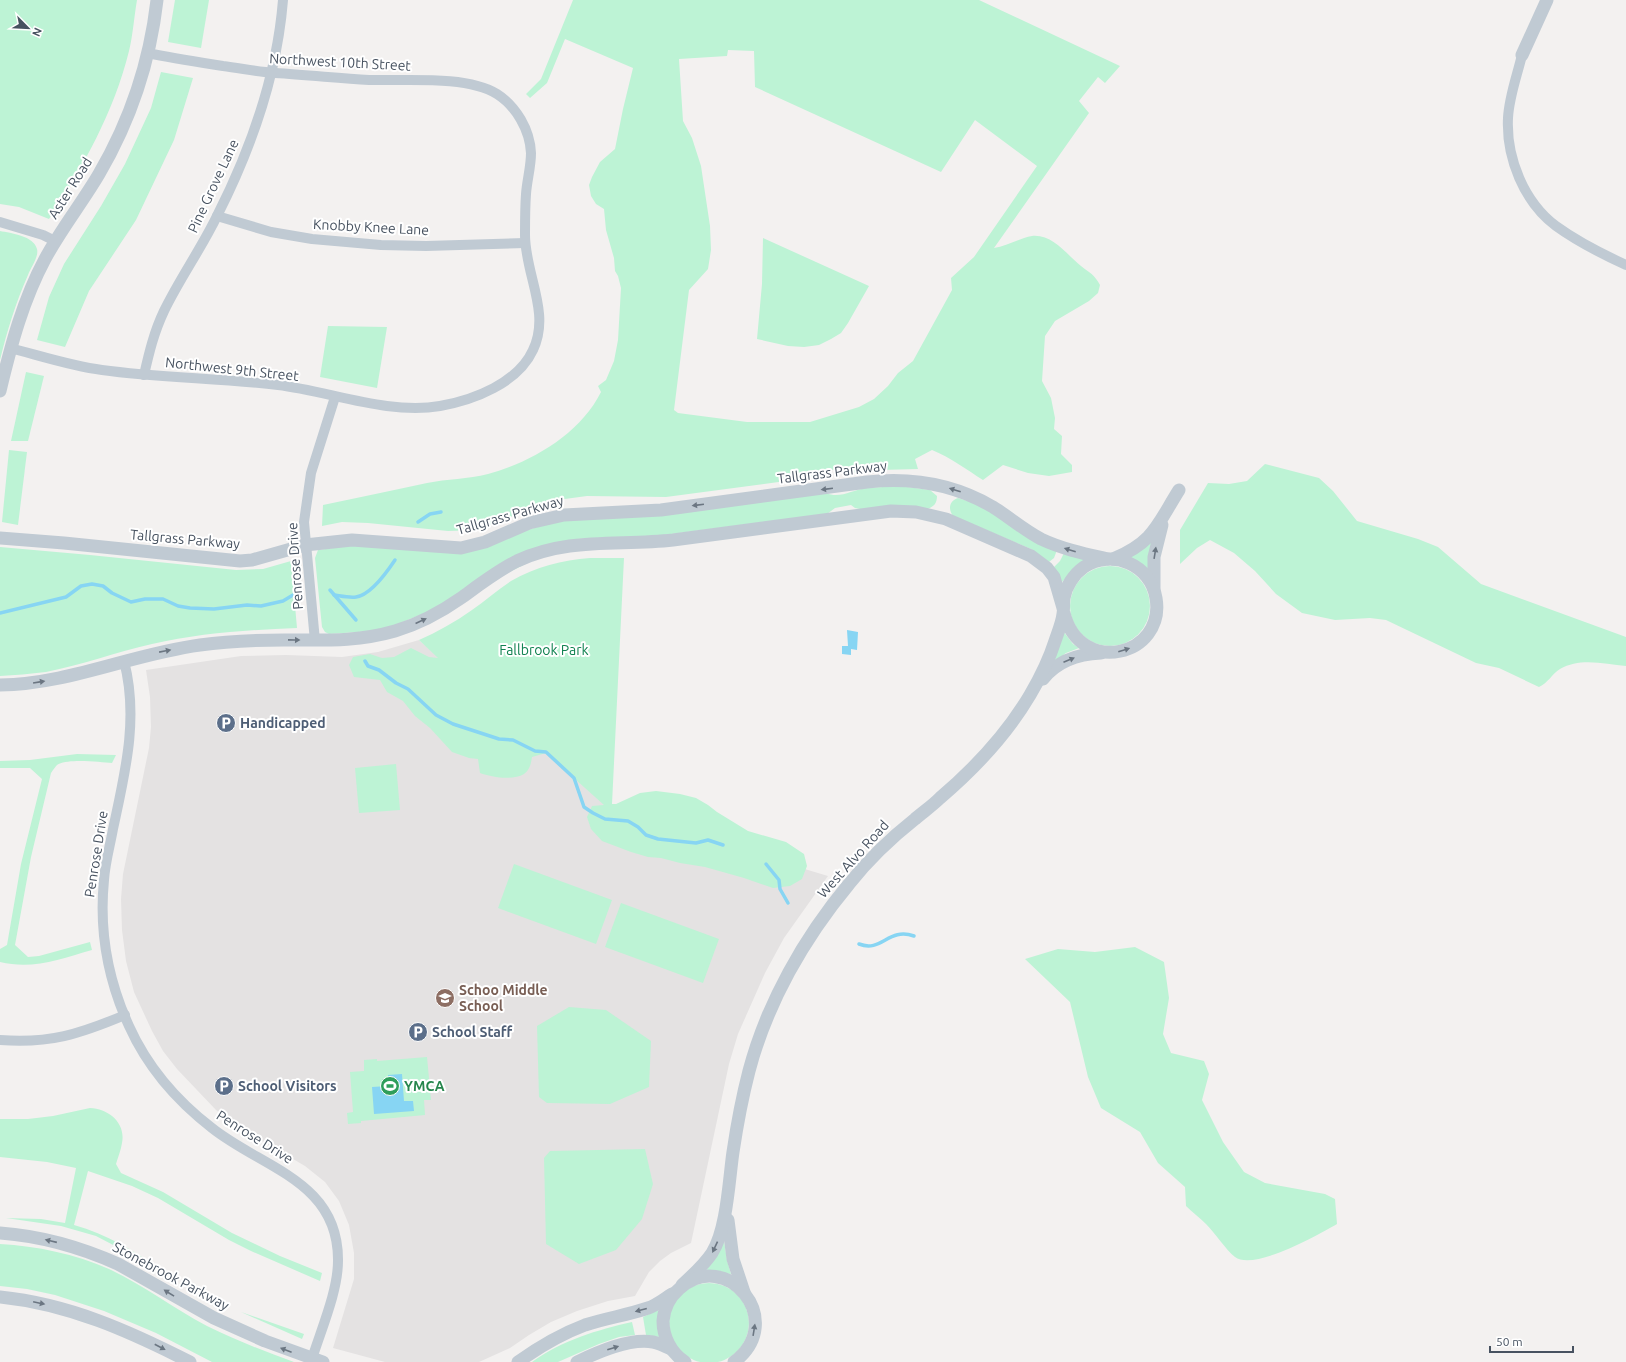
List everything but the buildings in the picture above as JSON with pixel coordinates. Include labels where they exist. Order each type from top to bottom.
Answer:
[{"type":"street","name":"Aster Road","points":[[0,391],[10,348],[32,286],[55,240],[99,174],[134,100],[148,53],[157,0]]},
{"type":"street","name":"Pine Grove Lane","points":[[144,375],[151,344],[163,313],[217,216],[247,150],[261,111],[271,73],[278,38],[283,0]]},
{"type":"street","points":[[1547,0],[1522,55],[1512,92],[1508,118],[1510,146],[1516,170],[1537,207],[1555,226],[1584,244],[1626,265]]},
{"type":"street","name":"Northwest 10th Street","points":[[148,53],[271,73],[368,80],[451,82],[477,85],[499,96],[509,104],[520,118],[528,136],[531,152],[526,190],[525,243]]},
{"type":"street","name":"Knobby Knee Lane","points":[[217,216],[271,232],[312,239],[381,245],[426,246],[525,243]]},
{"type":"street","points":[[0,222],[36,232],[55,240]]},
{"type":"street","name":"Northwest 9th Street","points":[[10,348],[66,363],[100,370],[282,386],[335,397],[394,406],[414,408],[439,406],[471,399],[495,388],[516,372],[533,351],[537,341],[540,324],[539,307],[525,243]]},
{"type":"street","name":"Penrose Drive","points":[[315,641],[304,522],[311,473],[335,397]]},
{"type":"street","name":"Tallgrass Parkway","points":[[0,538],[240,561],[252,560],[306,545],[352,540],[461,548],[485,542],[529,523],[564,515],[661,510],[867,482],[895,480],[923,482],[965,493],[994,508],[1042,539],[1069,549],[1110,559]]},
{"type":"street","points":[[1064,610],[1066,589],[1076,573],[1092,562],[1110,559],[1127,553],[1146,540],[1164,515],[1179,490]]},
{"type":"street","points":[[0,685],[29,684],[48,681],[149,654],[200,645],[261,640],[315,641],[356,639],[396,631],[415,624],[446,608],[490,577],[516,561],[562,547],[579,544],[646,543],[891,511],[916,512],[946,519],[1031,556],[1047,568],[1054,577],[1071,632],[1078,640],[1086,646],[1105,652],[1116,652],[1130,648],[1143,639],[1150,631],[1154,622],[1156,611],[1154,591],[1154,557],[1164,515]]},
{"type":"street","points":[[1110,559],[1126,562],[1139,568],[1151,582],[1154,591]]},
{"type":"street","name":"West Alvo Road","points":[[1030,695],[1052,650],[1064,610]]},
{"type":"street","name":"West Alvo Road","points":[[679,1289],[700,1268],[712,1253],[720,1234],[728,1196],[738,1122],[750,1068],[774,1004],[798,956],[830,907],[849,883],[892,838],[938,801],[970,770],[1006,730],[1030,695],[1048,673],[1064,661],[1087,654],[1105,652]]},
{"type":"street","name":"Penrose Drive","points":[[124,661],[130,691],[131,734],[128,761],[104,878],[102,915],[104,944],[114,984],[125,1015],[142,1051],[163,1080],[182,1102],[213,1130],[243,1149],[289,1174],[303,1185],[317,1200],[329,1218],[336,1238],[338,1270],[315,1361]]},
{"type":"street","points":[[0,1040],[19,1042],[54,1039],[84,1032],[125,1015]]},
{"type":"street","name":"West Alvo Road","points":[[728,1196],[728,1233],[733,1259],[744,1292]]},
{"type":"street","name":"Stonebrook Parkway","points":[[0,1233],[51,1240],[103,1257],[214,1318],[265,1342],[315,1361]]},
{"type":"street","points":[[518,1362],[534,1350],[569,1331],[603,1319],[649,1308],[691,1280],[710,1276],[729,1281],[744,1292],[754,1309],[756,1319],[753,1339],[742,1356],[734,1362]]},
{"type":"street","points":[[674,1354],[665,1335],[663,1320],[665,1310],[679,1289]]},
{"type":"street","points":[[0,1297],[49,1305],[90,1317],[150,1341],[190,1362]]},
{"type":"street","points":[[576,1362],[609,1349],[632,1343],[652,1342],[685,1362]]},
{"type":"shaded area","name":"Schoo Middle School","points":[[419,640],[612,811],[828,876],[784,938],[765,973],[738,1034],[729,1064],[691,1243],[671,1253],[660,1261],[649,1272],[635,1296],[608,1301],[577,1311],[551,1322],[510,1348],[479,1362],[385,1362],[333,1348],[354,1279],[354,1253],[349,1225],[339,1201],[325,1182],[305,1166],[240,1128],[216,1110],[177,1069],[163,1051],[134,992],[126,961],[122,930],[121,899],[123,874],[149,748],[151,727],[150,697],[146,670],[241,656],[286,655],[342,657],[378,652]]},
{"type":"green space","points":[[0,0],[137,0],[132,39],[123,74],[115,96],[85,159],[49,219],[19,207],[0,204]]},
{"type":"green space","points":[[175,0],[209,0],[201,48],[168,42]]},
{"type":"green space","points":[[573,0],[979,0],[1120,66],[1105,83],[1098,77],[1079,101],[1089,113],[994,248],[1032,236],[1047,238],[1059,246],[1092,274],[1100,285],[1098,293],[1089,301],[1055,321],[1045,336],[1042,381],[1051,398],[1055,418],[1054,429],[1062,436],[1061,454],[1072,465],[1072,472],[1049,476],[1028,473],[1003,465],[983,480],[952,460],[932,450],[915,459],[918,469],[879,470],[851,473],[850,468],[823,471],[823,476],[666,497],[587,496],[550,501],[478,530],[448,531],[368,523],[342,522],[322,526],[323,505],[427,483],[480,476],[505,469],[538,454],[568,433],[581,421],[601,392],[598,386],[606,380],[614,361],[618,340],[621,288],[615,271],[614,258],[606,230],[604,209],[596,204],[591,196],[589,185],[600,162],[615,149],[633,68],[565,39],[547,83],[530,98],[526,94],[541,79]],"holes":[[[728,50],[754,51],[755,87],[941,172],[975,120],[1037,166],[974,257],[951,278],[952,290],[913,361],[898,373],[888,386],[874,399],[859,407],[810,422],[747,422],[678,413],[674,410],[689,290],[708,269],[711,250],[710,226],[701,166],[692,138],[683,121],[679,59],[727,56]]]},
{"type":"green space","points":[[161,72],[193,78],[174,140],[136,220],[89,291],[65,347],[37,340],[49,297],[64,264],[101,206],[125,164],[151,108]]},
{"type":"green space","points":[[0,231],[27,238],[35,245],[37,252],[36,259],[29,272],[16,306],[0,360]]},
{"type":"green space","points":[[763,238],[869,286],[841,333],[819,345],[804,347],[788,346],[757,339],[762,284]]},
{"type":"green space","points":[[328,326],[387,327],[377,388],[320,377]]},
{"type":"green space","points":[[26,372],[44,376],[28,441],[11,441]]},
{"type":"green space","points":[[9,450],[27,452],[18,525],[2,522]]},
{"type":"green space","points":[[1265,464],[1319,478],[1333,491],[1357,521],[1418,539],[1438,547],[1481,584],[1626,637],[1626,666],[1593,662],[1576,663],[1560,669],[1539,687],[1499,668],[1476,663],[1386,620],[1370,618],[1335,620],[1302,613],[1276,594],[1255,571],[1234,553],[1210,540],[1197,548],[1180,564],[1180,530],[1208,483],[1229,484],[1247,481]]},
{"type":"green space","points":[[900,486],[930,490],[937,496],[936,503],[927,509],[860,509],[851,505],[835,508],[827,514],[656,536],[576,539],[435,609],[395,625],[373,631],[329,634],[325,632],[322,627],[315,558],[318,550],[355,545],[426,551],[524,531],[558,521],[826,493],[831,495],[841,495],[866,488]]},
{"type":"green space","points":[[958,498],[977,504],[1057,550],[1054,558],[1049,562],[1031,549],[953,516],[950,511],[950,506],[955,499]]},
{"type":"green space","points":[[1156,536],[1149,570],[1127,556]]},
{"type":"green space","points":[[0,547],[236,570],[263,569],[291,561],[297,628],[242,631],[188,637],[139,647],[73,666],[46,672],[0,676]]},
{"type":"green space","points":[[1064,553],[1086,558],[1062,582],[1054,567],[1060,561]]},
{"type":"green space","name":"Fallbrook Park","points":[[590,558],[624,558],[612,804],[616,804],[640,793],[656,791],[696,798],[748,831],[786,842],[804,854],[807,866],[802,879],[790,886],[773,888],[705,867],[661,858],[648,857],[602,841],[591,829],[587,817],[592,806],[604,805],[546,753],[532,757],[528,770],[519,776],[502,778],[480,773],[478,759],[469,758],[452,752],[430,728],[415,716],[403,701],[387,692],[380,680],[354,677],[349,665],[353,657],[370,654],[382,658],[394,657],[411,648],[429,657],[438,658],[419,640],[459,619],[506,584],[520,576],[549,565],[569,560]]},
{"type":"green space","points":[[1102,566],[1118,566],[1139,577],[1150,598],[1150,614],[1139,635],[1118,646],[1102,646],[1088,640],[1081,635],[1076,628],[1070,614],[1070,598],[1076,584],[1081,577],[1088,572]]},
{"type":"green space","points":[[1063,631],[1073,644],[1079,648],[1066,653],[1052,663]]},
{"type":"green space","points":[[77,754],[116,755],[112,763],[84,761],[62,763],[57,765],[51,773],[31,857],[15,945],[28,957],[39,956],[90,942],[92,950],[58,960],[35,964],[24,965],[0,962],[0,949],[7,945],[21,864],[42,779],[30,768],[0,768],[0,761],[30,760]]},
{"type":"green space","points":[[396,764],[400,810],[359,813],[355,768]]},
{"type":"green space","points":[[514,864],[612,900],[596,944],[498,908]]},
{"type":"green space","points":[[621,903],[719,939],[703,983],[605,947]]},
{"type":"green space","points":[[1135,947],[1164,962],[1169,998],[1163,1034],[1171,1053],[1204,1061],[1209,1074],[1202,1100],[1223,1142],[1244,1172],[1265,1183],[1325,1194],[1335,1199],[1337,1224],[1316,1236],[1271,1256],[1244,1260],[1235,1257],[1206,1224],[1186,1206],[1185,1187],[1158,1163],[1140,1132],[1101,1108],[1088,1077],[1070,1002],[1025,959],[1058,949],[1095,952]]},
{"type":"green space","points":[[569,1007],[606,1010],[651,1041],[649,1087],[610,1104],[547,1103],[539,1097],[537,1026]]},
{"type":"green space","name":"YMCA","points":[[427,1057],[431,1100],[424,1100],[425,1115],[361,1121],[361,1123],[348,1124],[347,1113],[353,1112],[350,1072],[364,1071],[364,1060],[377,1059],[377,1061]]},
{"type":"green space","points":[[90,1108],[110,1114],[119,1123],[123,1136],[122,1146],[116,1164],[121,1173],[163,1192],[232,1233],[280,1256],[322,1273],[320,1281],[229,1240],[158,1198],[132,1186],[88,1171],[74,1225],[109,1238],[141,1256],[161,1270],[96,1236],[61,1226],[6,1218],[41,1219],[65,1223],[76,1168],[47,1162],[0,1157],[0,1119],[28,1119],[53,1116]]},
{"type":"green space","points":[[645,1149],[653,1184],[642,1219],[616,1250],[579,1264],[546,1244],[544,1158],[550,1151]]},
{"type":"green space","points":[[724,1241],[731,1274],[706,1271]]},
{"type":"green space","points":[[0,1244],[56,1252],[83,1259],[109,1269],[134,1282],[207,1326],[228,1336],[294,1362],[212,1362],[156,1333],[104,1311],[55,1295],[27,1289],[0,1286]]},
{"type":"green space","points":[[709,1283],[724,1286],[737,1295],[746,1308],[749,1323],[746,1338],[737,1351],[724,1360],[709,1363],[694,1360],[681,1351],[672,1338],[669,1323],[672,1308],[681,1295],[694,1286]]},
{"type":"green space","points":[[658,1310],[659,1337],[646,1335],[643,1317]]},
{"type":"green space","points":[[241,1312],[304,1334],[302,1339]]},
{"type":"green space","points":[[632,1322],[635,1335],[619,1337],[599,1344],[558,1362],[532,1362],[544,1354],[580,1337]]},
{"type":"water","points":[[847,630],[858,632],[857,650],[851,649],[851,655],[842,654],[842,646],[848,646]]},
{"type":"water","points":[[402,1074],[404,1101],[413,1101],[414,1111],[374,1114],[372,1087],[388,1086],[388,1075]]},
{"type":"waterway","points":[[418,522],[430,514],[441,512]]},
{"type":"waterway","points":[[334,595],[351,597],[362,595],[373,588],[388,571],[395,560]]},
{"type":"waterway","points":[[0,613],[66,597],[81,586],[92,584],[103,586],[112,593],[131,602],[145,599],[163,599],[178,606],[190,608],[214,609],[247,605],[261,606],[283,601],[293,595]]},
{"type":"waterway","points":[[330,590],[356,620]]},
{"type":"waterway","points":[[365,661],[368,666],[379,670],[396,683],[408,689],[436,715],[453,724],[499,739],[513,740],[535,751],[546,752],[574,778],[584,807],[593,813],[605,819],[628,821],[638,827],[646,835],[658,839],[696,843],[708,840],[723,845]]},
{"type":"waterway","points":[[766,864],[779,880],[780,889],[788,903]]},
{"type":"waterway","points":[[859,944],[867,946],[874,945],[898,935],[905,934],[914,936]]},
{"type":"place","name":"Handicapped","points":[[226,723]]},
{"type":"place","name":"Schoo Middle School","points":[[445,998]]},
{"type":"place","name":"School Staff","points":[[418,1032]]},
{"type":"place","name":"School Visitors","points":[[224,1086]]},
{"type":"place","name":"YMCA","points":[[390,1086]]}]
